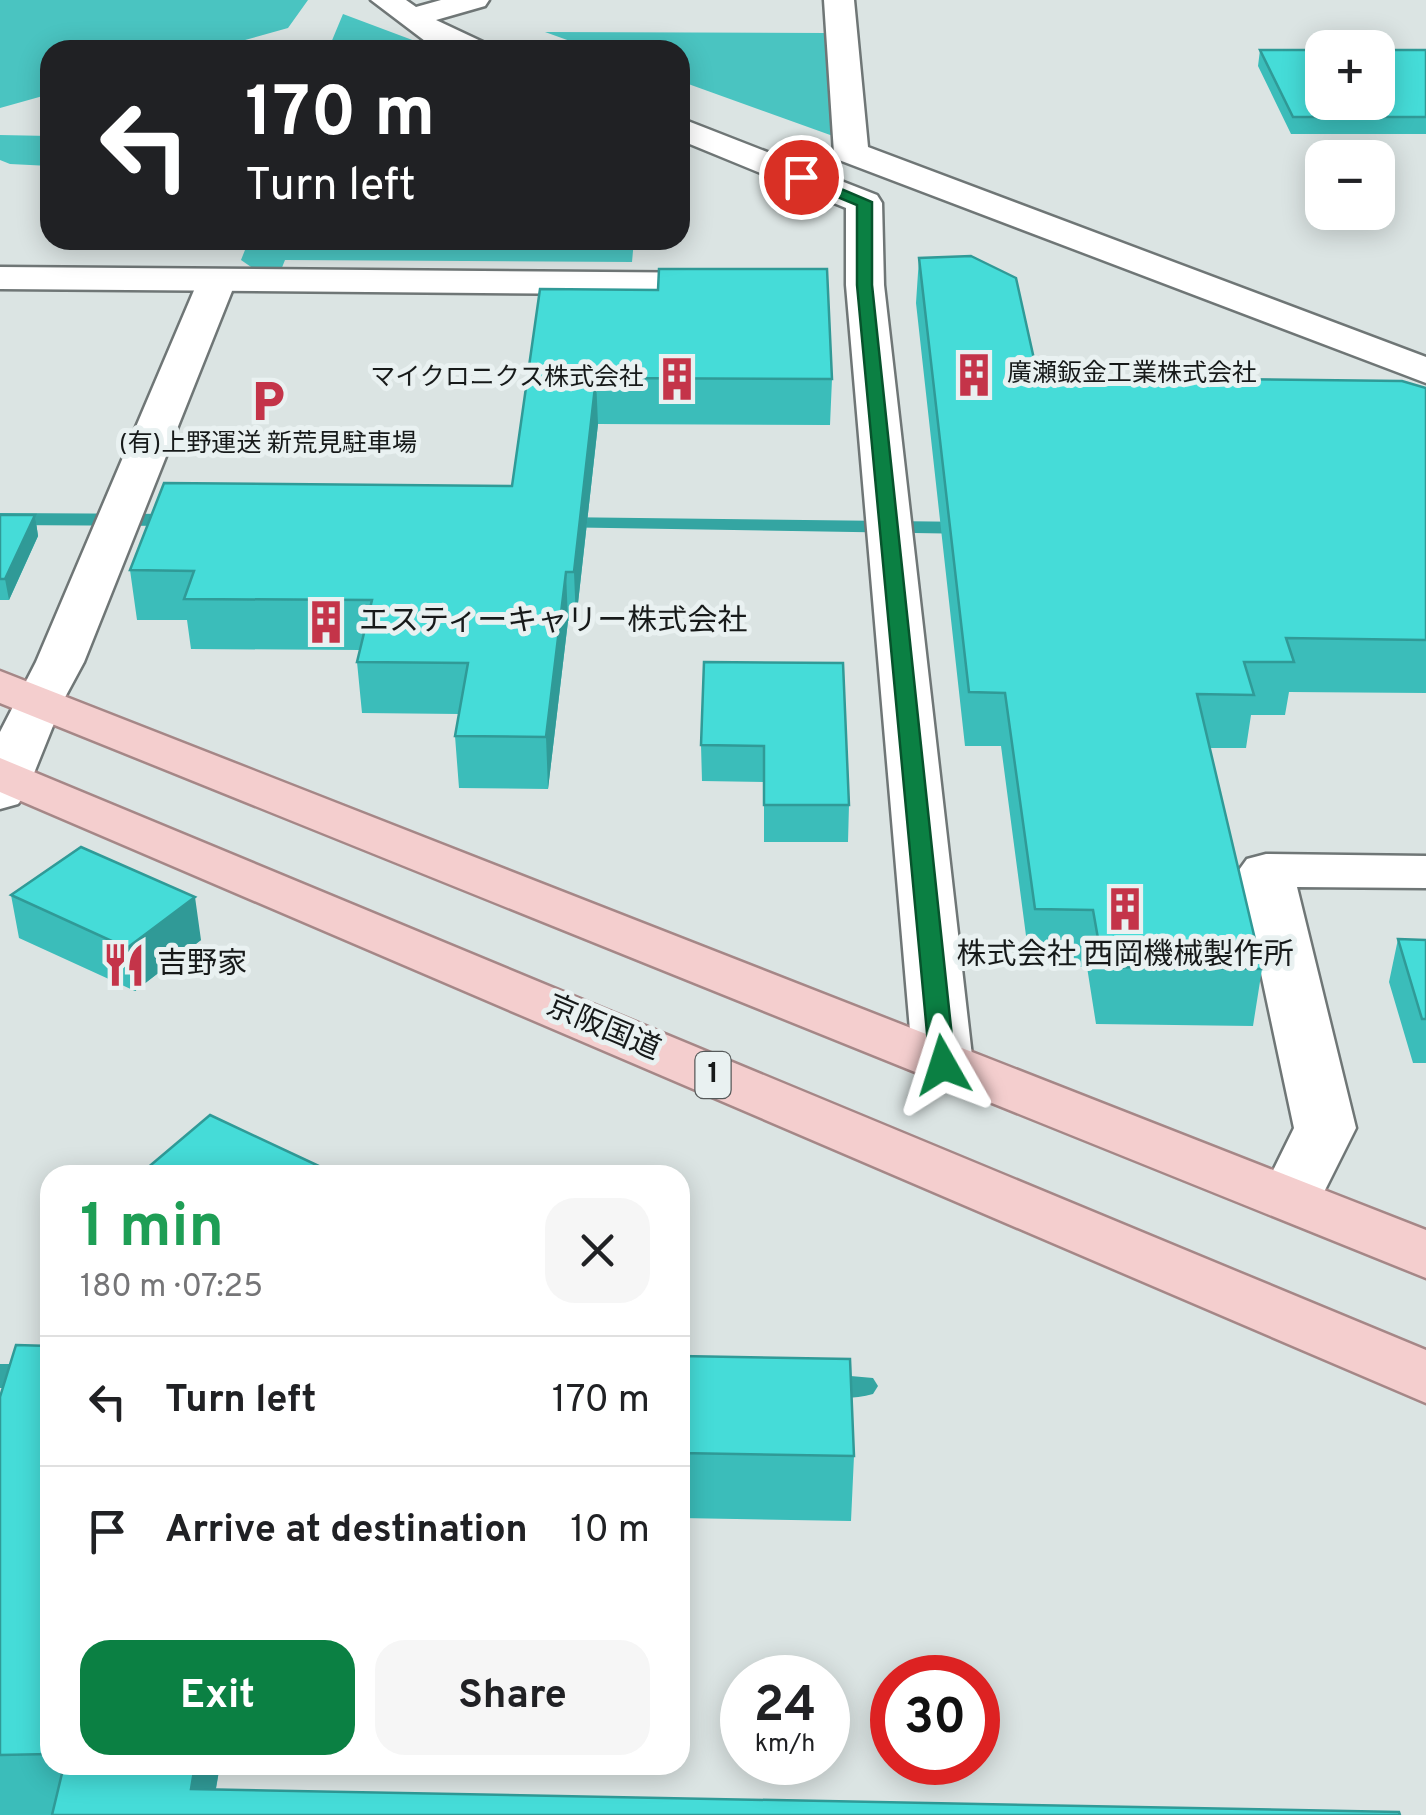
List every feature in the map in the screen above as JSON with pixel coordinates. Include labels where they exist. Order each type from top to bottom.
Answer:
[{"type":"highway","points":[[19,694],[1426,1255]]},
{"type":"highway","name":"京阪国道","points":[[2,781],[1426,1378]]},
{"type":"street","points":[[386,0],[448,40]]},
{"type":"street","points":[[415,17],[474,0]]},
{"type":"street","points":[[839,0],[852,153],[1426,371]]},
{"type":"street","points":[[690,132],[864,202],[845,285],[943,1065]]},
{"type":"street","points":[[0,278],[765,284]]},
{"type":"street","points":[[2,781],[19,694],[60,662],[217,280]]},
{"type":"street","points":[[1292,1199],[1325,1128],[1266,870],[1426,872]]},
{"type":"shaded area","points":[[0,0],[308,0],[288,28],[245,40],[40,40],[40,97],[0,108]]},
{"type":"shaded area","points":[[343,14],[412,40],[332,40]]},
{"type":"shaded area","points":[[545,32],[826,33],[833,136],[690,85],[690,40],[567,40]]},
{"type":"shaded area","points":[[0,135],[40,136],[40,166],[0,160]]},
{"type":"shaded area","points":[[245,250],[633,250],[632,262],[285,260],[281,270],[254,269],[241,260]]},
{"type":"building","points":[[1260,50],[1305,50],[1305,117],[1293,117]]},
{"type":"building","points":[[1395,50],[1426,50],[1426,117],[1395,117]]},
{"type":"building","points":[[971,256],[1016,278],[1038,377],[1402,381],[1426,388],[1426,640],[1286,638],[1294,662],[1244,662],[1254,695],[1197,694],[1262,969],[1103,967],[1093,910],[1035,909],[1005,693],[969,692],[919,258]]},
{"type":"building","points":[[659,269],[827,269],[832,379],[596,378],[574,572],[566,572],[546,737],[455,736],[468,663],[357,662],[372,600],[184,599],[194,571],[130,570],[164,483],[512,486],[540,289],[658,290]]},
{"type":"building","points":[[0,515],[35,515],[5,579],[0,579]]},
{"type":"building","points":[[704,662],[843,663],[849,805],[764,805],[764,746],[701,745]]},
{"type":"building","points":[[81,847],[195,897],[127,948],[11,895]]},
{"type":"building","points":[[1398,939],[1426,940],[1426,1019],[1422,1019]]},
{"type":"building","points":[[210,1115],[317,1165],[151,1165]]},
{"type":"building","points":[[16,1345],[40,1346],[40,1754],[0,1755],[0,1397]]},
{"type":"building","points":[[690,1356],[850,1359],[854,1456],[690,1453]]},
{"type":"building","points":[[62,1775],[193,1775],[191,1789],[1400,1815],[52,1815]]},
{"type":"waterway","points":[[0,519],[180,520]]},
{"type":"waterway","points":[[555,523],[975,528]]},
{"type":"waterway","points":[[0,1376],[40,1376]]},
{"type":"waterway","points":[[817,1385],[862,1386]]},
{"type":"place","name":"廣瀬鈑金工業株式会社","points":[[974,375]]},
{"type":"place","name":"マイクロニクス株式会社","points":[[677,379]]},
{"type":"place","name":"(有)上野運送 新荒見駐車場","points":[[268,401]]},
{"type":"place","name":"エスティーキャリー株式会社","points":[[326,622]]},
{"type":"place","name":"株式会社 西岡機械製作所","points":[[1125,909]]},
{"type":"place","name":"吉野家","points":[[124,965]]},
{"type":"route","points":[[801,177],[864,202],[864,285],[943,1065]]}]
